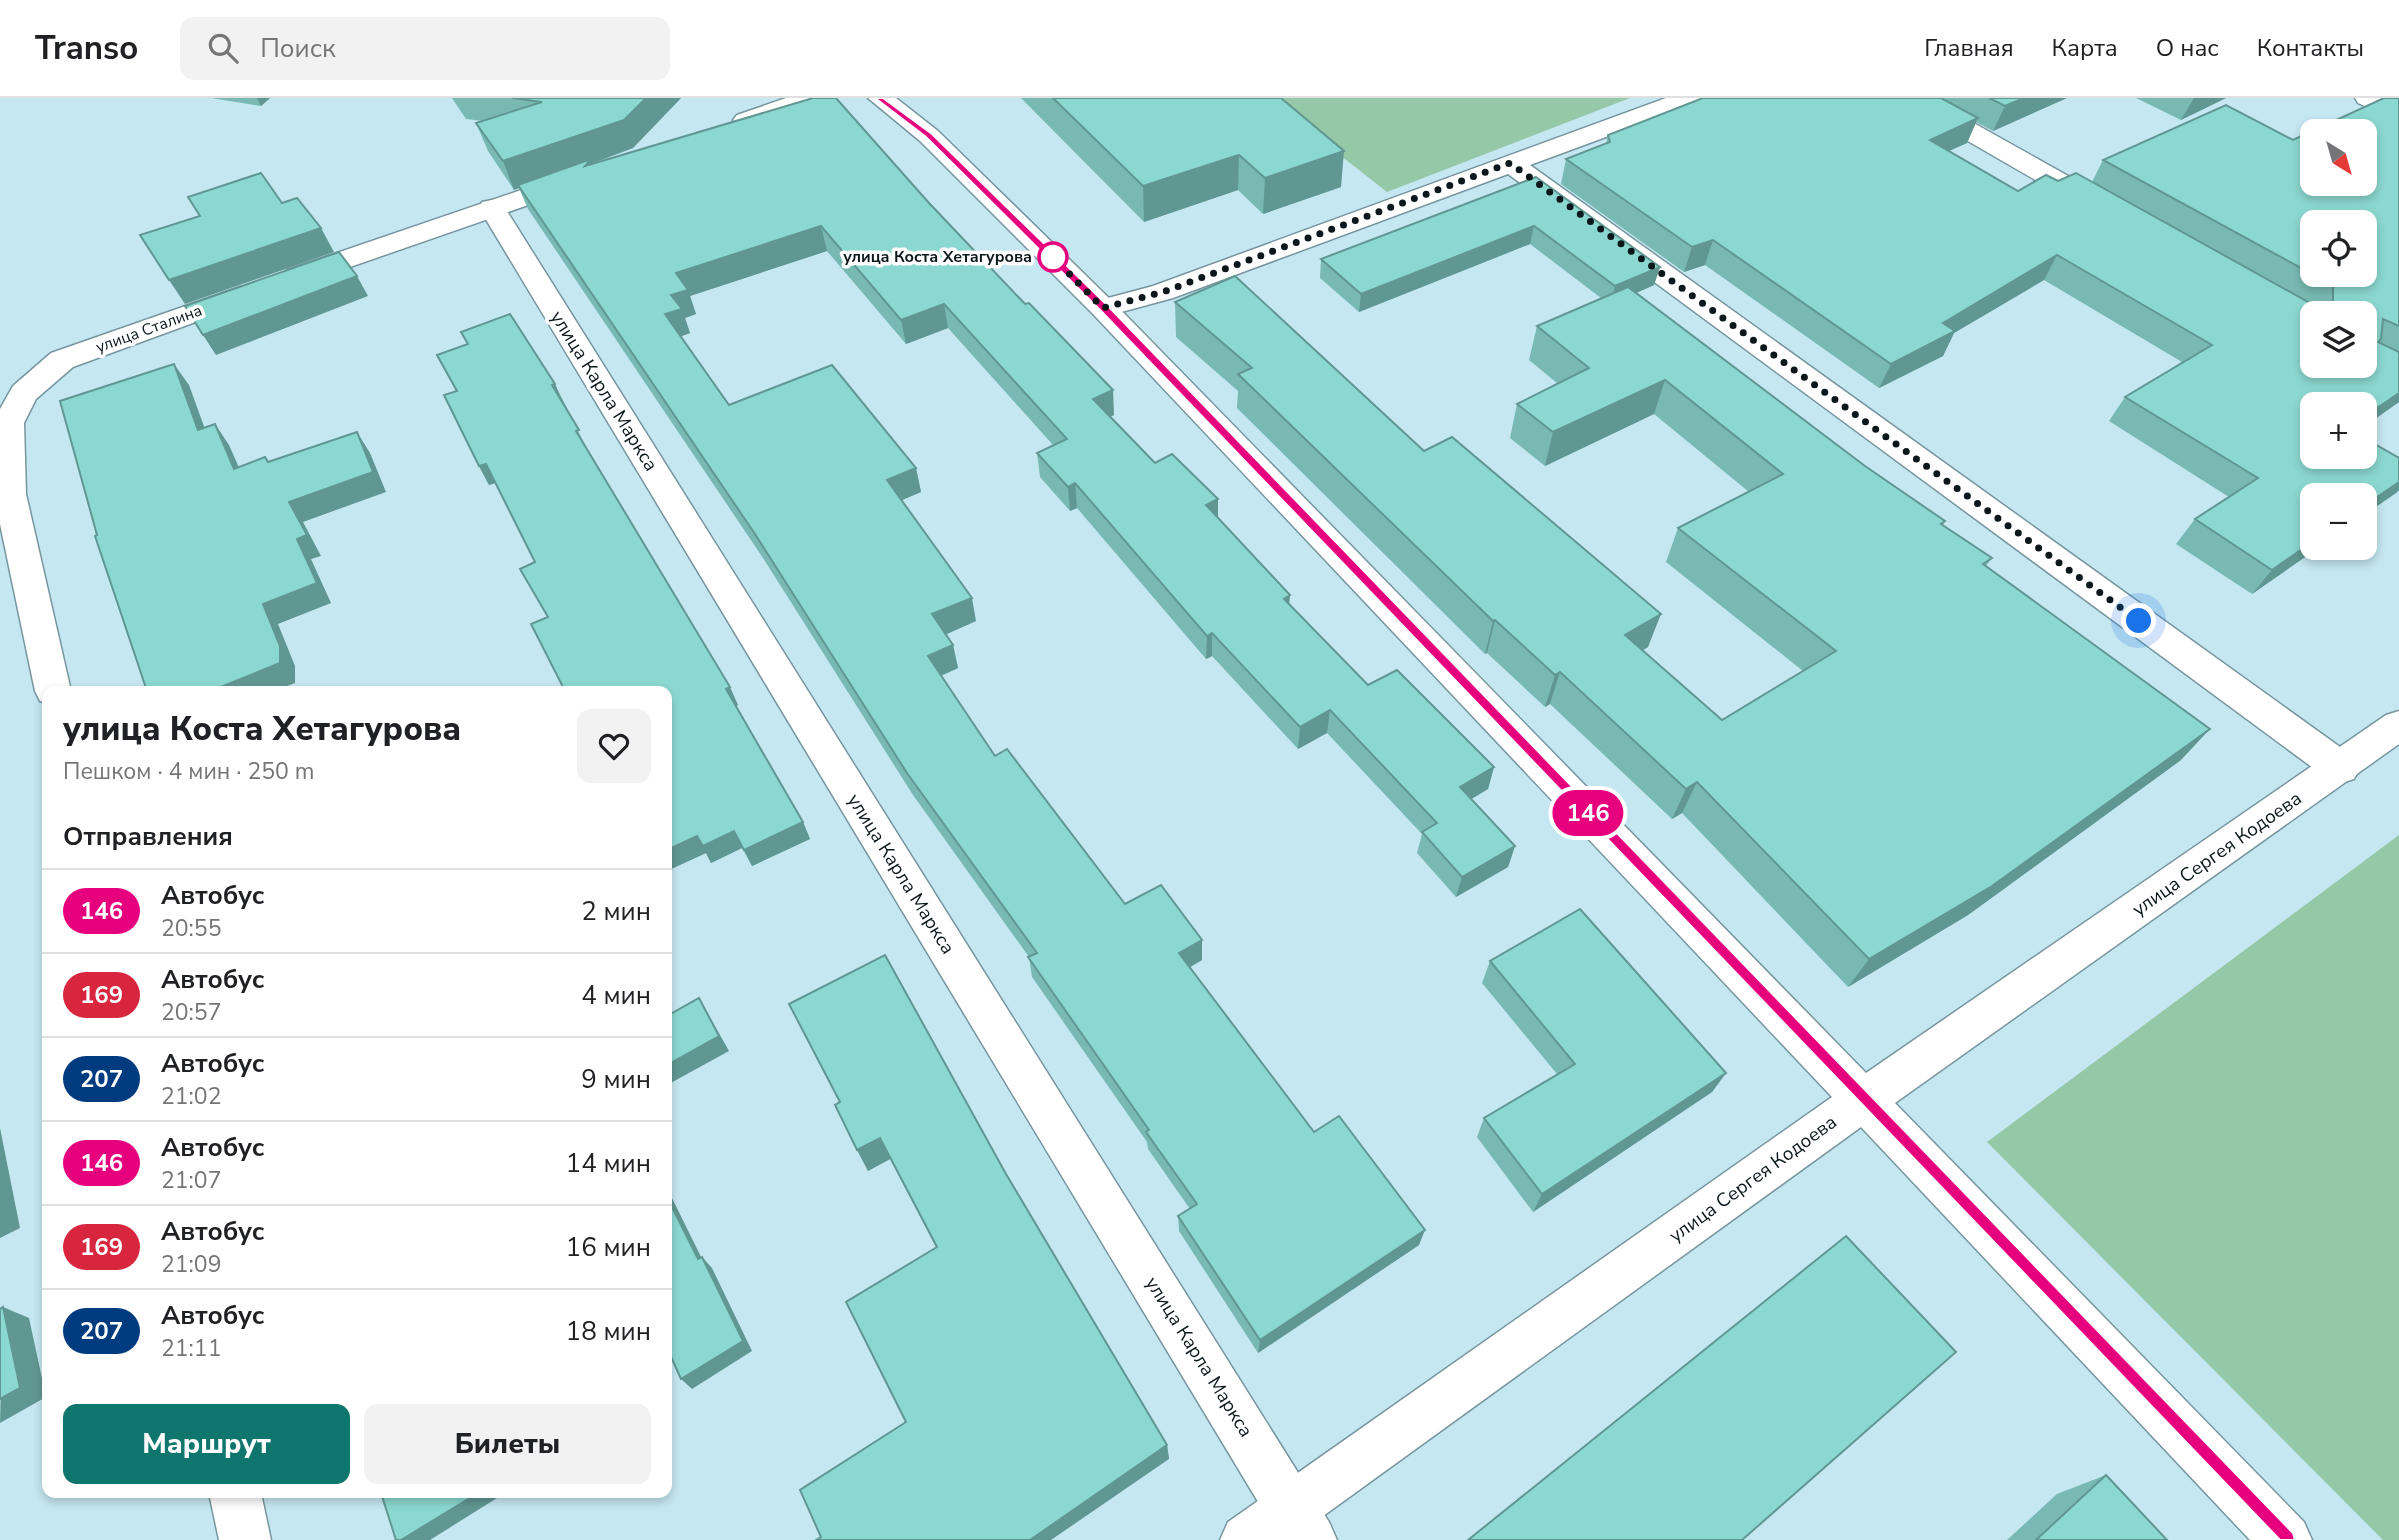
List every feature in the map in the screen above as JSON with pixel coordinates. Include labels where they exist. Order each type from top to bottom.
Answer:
[{"type":"street","points":[[721,129],[811,98]]},
{"type":"street","points":[[880,98],[929,135],[1103,308],[2286,1540]]},
{"type":"street","points":[[1103,308],[1163,292],[1689,98]]},
{"type":"street","points":[[1911,98],[2117,215]]},
{"type":"street","points":[[2367,98],[2399,114]]},
{"type":"street","points":[[1510,163],[2341,768]]},
{"type":"street","name":"улица Сталина","points":[[52,686],[10,494],[8,423],[24,393],[62,360],[594,173]]},
{"type":"street","name":"улица Карла Маркса","points":[[492,208],[1301,1524]]},
{"type":"street","name":"улица Сергея Кодоева","points":[[1246,1540],[1301,1524],[1863,1100],[2341,768],[2399,724]]},
{"type":"street","points":[[236,1498],[245,1540]]},
{"type":"green space","points":[[1267,98],[1630,98],[1387,192]]},
{"type":"green space","points":[[2399,835],[2399,1540],[2383,1540],[1987,1142]]},
{"type":"building","points":[[512,98],[646,98],[624,120],[503,161],[476,123],[542,102]]},
{"type":"building","points":[[813,98],[836,98],[929,203],[1025,304],[1029,303],[1113,390],[1093,399],[1155,463],[1172,454],[1218,499],[1206,505],[1290,595],[1284,599],[1368,685],[1397,670],[1494,767],[1460,787],[1515,846],[1462,877],[1422,832],[1437,823],[1330,710],[1300,727],[1212,633],[1207,636],[1075,483],[1068,487],[1037,453],[1067,439],[944,304],[901,320],[821,226],[676,273],[688,290],[671,295],[682,309],[665,314],[729,405],[832,365],[916,468],[887,480],[972,598],[932,614],[953,645],[928,656],[995,756],[1007,749],[1125,904],[1161,885],[1202,940],[1179,953],[1314,1132],[1339,1116],[1425,1230],[1260,1340],[1178,1216],[1197,1204],[1146,1132],[1149,1130],[1028,957],[1037,953],[907,773],[755,534],[518,185],[591,159],[585,166]]},
{"type":"building","points":[[1053,98],[1281,98],[1344,151],[1265,178],[1239,155],[1143,186]]},
{"type":"building","points":[[1703,98],[1941,98],[1978,118],[1930,140],[2018,191],[2046,175],[2058,181],[2076,173],[2306,301],[2300,301],[2300,378],[2377,378],[2377,301],[2333,301],[2333,287],[2377,287],[2377,210],[2300,210],[2300,267],[2103,160],[2226,105],[2293,140],[2300,137],[2300,196],[2377,196],[2377,119],[2338,119],[2384,98],[2399,98],[2399,326],[2383,319],[2381,339],[2378,342],[2399,352],[2399,393],[2377,408],[2377,392],[2300,392],[2300,469],[2377,469],[2377,445],[2399,458],[2399,482],[2377,497],[2377,483],[2300,483],[2300,550],[2272,570],[2195,519],[2258,478],[2125,397],[2212,345],[2057,255],[1943,323],[1955,331],[1891,364],[1713,240],[1692,247],[1566,159],[1610,142],[1608,135]]},
{"type":"building","points":[[1989,98],[2024,98],[2005,106]]},
{"type":"building","points":[[261,173],[282,203],[297,198],[321,228],[169,280],[140,235],[200,216],[188,197]]},
{"type":"building","points":[[1536,177],[1660,267],[1615,286],[1534,226],[1361,294],[1321,259]]},
{"type":"building","points":[[339,252],[357,276],[203,335],[185,306]]},
{"type":"building","points":[[1235,276],[1424,451],[1452,437],[1661,614],[1625,635],[1722,720],[1836,651],[1678,528],[1783,474],[1665,380],[1553,432],[1517,404],[1589,368],[1537,326],[1628,287],[1865,466],[1945,521],[1941,524],[1992,558],[1983,564],[2210,729],[1992,886],[1869,959],[1697,782],[1686,789],[1560,672],[1555,675],[1493,621],[1238,374],[1252,368],[1175,302]]},
{"type":"building","points":[[510,314],[555,384],[552,385],[579,430],[576,431],[730,687],[726,689],[803,822],[744,850],[734,831],[703,846],[697,836],[672,848],[672,686],[562,686],[531,624],[548,617],[520,569],[535,562],[486,464],[479,466],[444,395],[457,391],[437,355],[468,344],[461,332]]},
{"type":"building","points":[[174,364],[198,430],[215,424],[234,469],[265,457],[268,462],[357,432],[373,472],[289,502],[307,535],[297,539],[317,583],[263,604],[280,646],[280,663],[223,686],[145,686],[95,536],[97,535],[60,401]]},
{"type":"building","points":[[1580,909],[1726,1073],[1542,1194],[1484,1118],[1575,1064],[1490,961]]},
{"type":"building","points":[[885,955],[1006,1174],[1167,1445],[1030,1540],[816,1540],[821,1537],[800,1490],[906,1422],[846,1302],[937,1247],[880,1138],[857,1150],[835,1105],[840,1102],[789,1004]]},
{"type":"building","points":[[699,998],[719,1036],[672,1062],[672,1013]]},
{"type":"building","points":[[672,1207],[698,1259],[702,1257],[743,1341],[681,1379],[672,1359]]},
{"type":"building","points":[[1846,1236],[1956,1352],[1742,1540],[1468,1540]]},
{"type":"building","points":[[3,1307],[20,1388],[0,1399],[0,1309]]},
{"type":"building","points":[[2106,1475],[2167,1540],[2036,1540]]},
{"type":"building","points":[[383,1498],[470,1498],[401,1540],[396,1540]]},
{"type":"bus line","name":"146","points":[[880,98],[929,135],[1103,308],[2286,1540]]},
{"type":"place","name":"улица Коста Хетагурова","points":[[1053,257]]},
{"type":"route","points":[[1053,257],[1048,252],[1103,308],[1163,292],[1510,163],[2139,621]]}]
